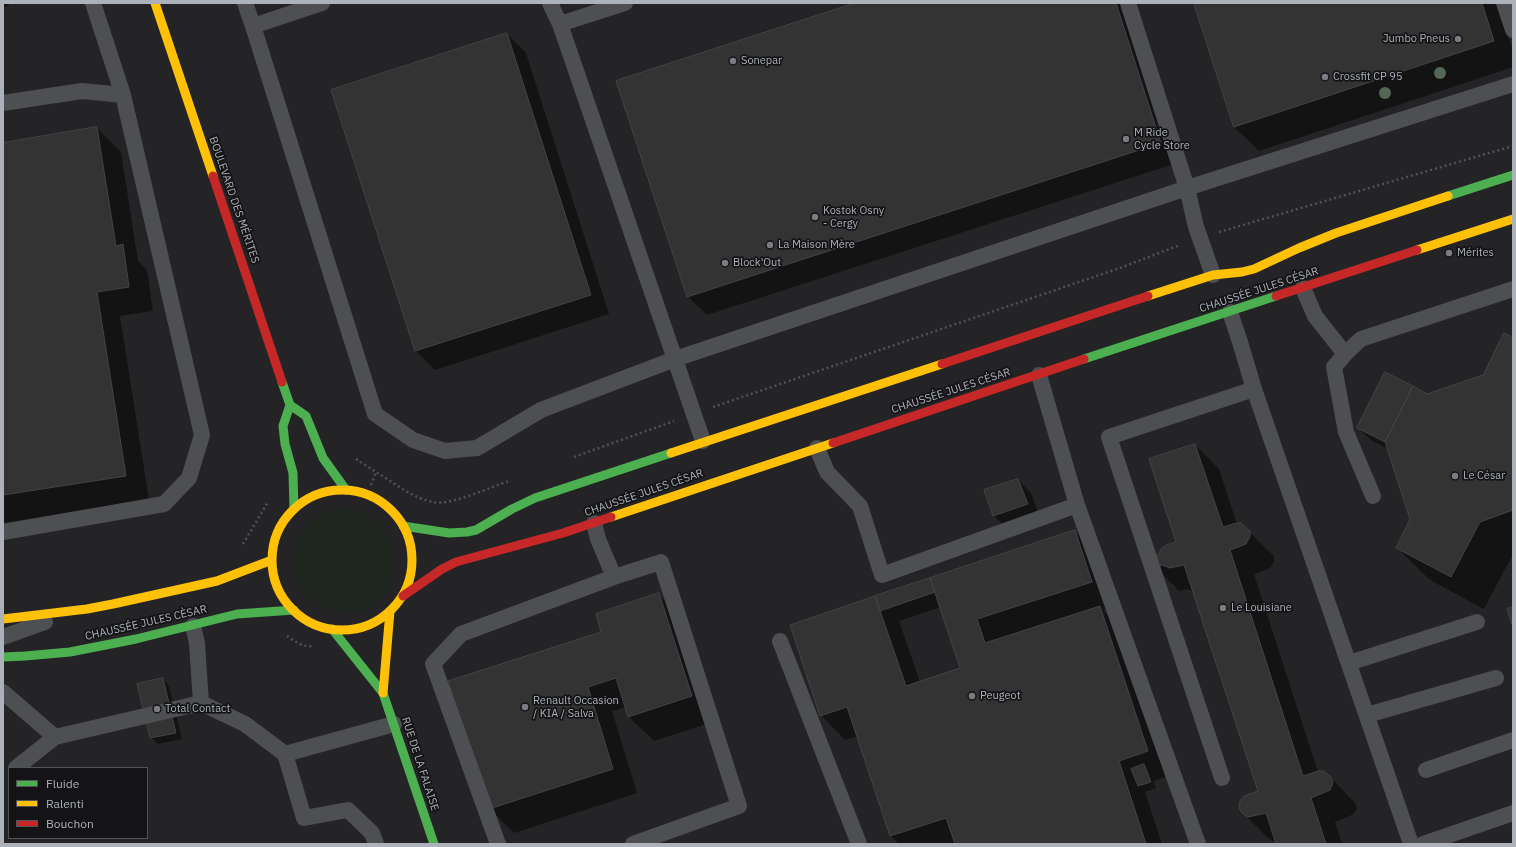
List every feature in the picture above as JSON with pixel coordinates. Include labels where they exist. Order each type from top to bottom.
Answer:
[{"type":"main road","name":"BOULEVARD DES MÉRITES","points":[[155,3],[290,405]]},
{"type":"main road","name":"CHAUSSÉE JULES CÉSAR","points":[[403,526],[437,533],[462,533],[474,530],[483,527],[517,506],[535,498],[703,441],[1213,275],[1242,272],[1254,269],[1336,233],[1513,175]]},
{"type":"main road","name":"CHAUSSÉE JULES CÉSAR","points":[[403,596],[442,569],[456,562],[522,545],[594,523],[1513,219]]},
{"type":"main road","points":[[294,509],[293,473],[285,444],[283,426],[290,405],[306,416],[323,458],[346,490]]},
{"type":"main road","points":[[346,490],[357,491],[367,495],[378,500],[389,508],[403,526],[410,542],[412,568],[403,596],[390,611],[363,627],[348,630],[332,629],[307,621],[294,610],[284,598],[277,584],[272,560],[277,534],[294,509],[311,497],[346,490]]},
{"type":"main road","points":[[3,619],[87,609],[217,581],[272,560]]},
{"type":"main road","name":"CHAUSSÉE JULES CÈSAR","points":[[3,658],[43,656],[89,649],[244,613],[294,610]]},
{"type":"main road","name":"RUE DE LA FALAISE","points":[[383,692],[390,611]]},
{"type":"main road","name":"RUE DE LA FALAISE","points":[[332,629],[383,692],[434,844]]},
{"type":"lane","points":[[3,532],[164,504],[189,478],[202,435],[123,95],[93,3]]},
{"type":"lane","points":[[245,3],[376,414],[413,440],[445,451],[478,448],[541,410],[675,359],[1187,188],[1513,84]]},
{"type":"lane","points":[[253,26],[322,3]]},
{"type":"lane","points":[[550,3],[560,24],[703,441]]},
{"type":"lane","points":[[560,24],[625,3]]},
{"type":"lane","points":[[1128,3],[1187,188],[1199,237],[1213,275]]},
{"type":"lane","points":[[1504,3],[1513,30]]},
{"type":"lane","points":[[3,103],[82,92],[123,95]]},
{"type":"lane","points":[[1303,288],[1315,316],[1345,354]]},
{"type":"lane","points":[[1373,496],[1346,432],[1334,367],[1361,339],[1513,289]]},
{"type":"lane","points":[[1230,312],[1254,389],[1411,844]]},
{"type":"lane","points":[[1039,375],[1077,505],[1198,844]]},
{"type":"lane","points":[[1222,778],[1109,437],[1254,389]]},
{"type":"lane","points":[[817,448],[827,472],[860,506],[882,575],[1077,505]]},
{"type":"lane","points":[[594,523],[598,539],[614,577]]},
{"type":"lane","points":[[498,844],[433,664],[461,634],[614,577],[661,562],[739,806],[632,844]]},
{"type":"lane","points":[[3,637],[22,629],[87,609]]},
{"type":"lane","points":[[1349,663],[1478,622]]},
{"type":"lane","points":[[193,626],[197,643],[201,703]]},
{"type":"lane","points":[[780,641],[859,844]]},
{"type":"lane","points":[[1367,715],[1496,678]]},
{"type":"lane","points":[[3,692],[55,737]]},
{"type":"lane","points":[[17,767],[55,737],[201,703],[245,724],[285,754],[304,818],[348,810],[372,832],[376,844]]},
{"type":"lane","points":[[285,754],[394,724]]},
{"type":"lane","points":[[1426,770],[1513,740]]},
{"type":"lane","points":[[1423,844],[1513,813]]},
{"type":"path","points":[[709,408],[1120,268],[1199,237],[1513,146]]},
{"type":"path","points":[[568,459],[675,420]]},
{"type":"path","points":[[367,495],[376,472],[408,491],[433,502],[448,503],[515,478]]},
{"type":"path","points":[[240,548],[269,501]]},
{"type":"shaded area","points":[[3,3],[1513,3],[1513,844],[3,844]]},
{"type":"shaded area","points":[[344,509],[364,513],[381,524],[392,541],[396,561],[392,581],[381,598],[364,609],[344,613],[324,609],[307,598],[296,581],[292,561],[296,541],[307,524],[324,513]]},
{"type":"building","points":[[855,3],[1116,3],[1161,143],[687,297],[616,81]]},
{"type":"building","points":[[1194,3],[1482,3],[1494,41],[1234,127]]},
{"type":"building","points":[[507,33],[591,295],[415,351],[331,90]]},
{"type":"building","points":[[97,127],[116,246],[123,244],[129,287],[97,292],[126,476],[3,495],[3,143]]},
{"type":"building","name":"Le César","points":[[1504,333],[1513,337],[1513,510],[1480,522],[1451,577],[1396,548],[1410,519],[1385,442],[1413,386],[1427,394],[1483,375]]},
{"type":"building","points":[[1385,372],[1413,386],[1385,442],[1357,428]]},
{"type":"building","name":"Le Louisiane","points":[[1195,444],[1223,527],[1241,523],[1250,531],[1250,536],[1246,544],[1230,550],[1303,776],[1318,771],[1323,771],[1331,777],[1333,783],[1330,790],[1311,798],[1326,844],[1276,844],[1266,813],[1248,817],[1242,813],[1239,808],[1240,801],[1244,796],[1258,791],[1184,565],[1170,568],[1162,565],[1154,567],[1151,557],[1159,554],[1161,549],[1166,545],[1176,542],[1149,459]]},
{"type":"building","points":[[1018,479],[1028,504],[993,516],[984,490]]},
{"type":"building","name":"Peugeot","points":[[1075,530],[1092,582],[977,619],[985,643],[1100,606],[1148,751],[1119,761],[1146,844],[955,844],[946,818],[890,836],[847,707],[820,716],[790,625],[875,596],[906,686],[960,668],[930,578]]},
{"type":"building","points":[[930,578],[935,592],[880,611],[875,596]]},
{"type":"building","name":"Renault Occasion / KIA / Salva","points":[[659,593],[692,696],[628,717],[616,678],[588,687],[613,769],[489,809],[448,681],[601,632],[596,614]]},
{"type":"building","points":[[1513,607],[1513,627],[1507,609]]},
{"type":"building","name":"Total Contact","points":[[163,678],[176,733],[150,738],[137,684]]},
{"type":"building","points":[[1144,764],[1151,782],[1138,786],[1131,769]]},
{"type":"traffic: fast","points":[[1448,196],[1513,175]]},
{"type":"traffic: fast","points":[[1084,359],[1276,296]]},
{"type":"traffic: fast","points":[[282,382],[290,405],[306,416],[323,458],[346,490]]},
{"type":"traffic: fast","points":[[290,405],[283,426],[285,444],[293,473],[294,509]]},
{"type":"traffic: fast","points":[[403,526],[449,533],[476,530],[512,509],[535,498],[671,453]]},
{"type":"traffic: fast","points":[[3,657],[70,652],[136,639],[237,614],[294,610]]},
{"type":"traffic: fast","points":[[332,629],[383,693],[434,844]]},
{"type":"traffic: slow","points":[[155,3],[213,176]]},
{"type":"traffic: slow","points":[[1148,296],[1213,275],[1242,272],[1254,269],[1336,233],[1448,196]]},
{"type":"traffic: slow","points":[[1417,250],[1513,219]]},
{"type":"traffic: slow","points":[[671,453],[942,364]]},
{"type":"traffic: slow","points":[[611,517],[833,443]]},
{"type":"traffic: slow","points":[[342,490],[362,493],[369,496],[381,502],[396,516],[409,540],[412,560],[409,580],[406,587],[400,599],[386,614],[362,627],[342,630],[322,627],[315,624],[303,618],[288,604],[275,580],[272,560],[275,540],[278,533],[284,521],[298,506],[322,493],[342,490]]},
{"type":"traffic: slow","points":[[3,619],[87,609],[113,604],[217,581],[272,560]]},
{"type":"traffic: slow","points":[[383,693],[390,611]]},
{"type":"traffic: jam","points":[[213,176],[282,382]]},
{"type":"traffic: jam","points":[[1276,296],[1417,250]]},
{"type":"traffic: jam","points":[[942,364],[1148,296]]},
{"type":"traffic: jam","points":[[833,443],[1084,359]]},
{"type":"traffic: jam","points":[[403,596],[442,569],[456,562],[563,533],[611,517]]},
{"type":"place","name":"Jumbo Pneus","points":[[1458,39]]},
{"type":"place","name":"Sonepar","points":[[733,61]]},
{"type":"place","name":"Crossfit CP 95","points":[[1325,77]]},
{"type":"place","name":"M Ride Cycle Store","points":[[1126,139]]},
{"type":"place","name":"Kostok Osny - Cergy","points":[[815,217]]},
{"type":"place","name":"La Maison Mère","points":[[770,245]]},
{"type":"place","name":"Mérites","points":[[1449,253]]},
{"type":"place","name":"Block'Out","points":[[725,263]]},
{"type":"place","name":"Le César","points":[[1455,476]]},
{"type":"place","name":"Le Louisiane","points":[[1223,608]]},
{"type":"place","name":"Peugeot","points":[[972,696]]},
{"type":"place","name":"Renault Occasion / KIA / Salva","points":[[525,707]]},
{"type":"place","name":"Total Contact","points":[[157,709]]}]
